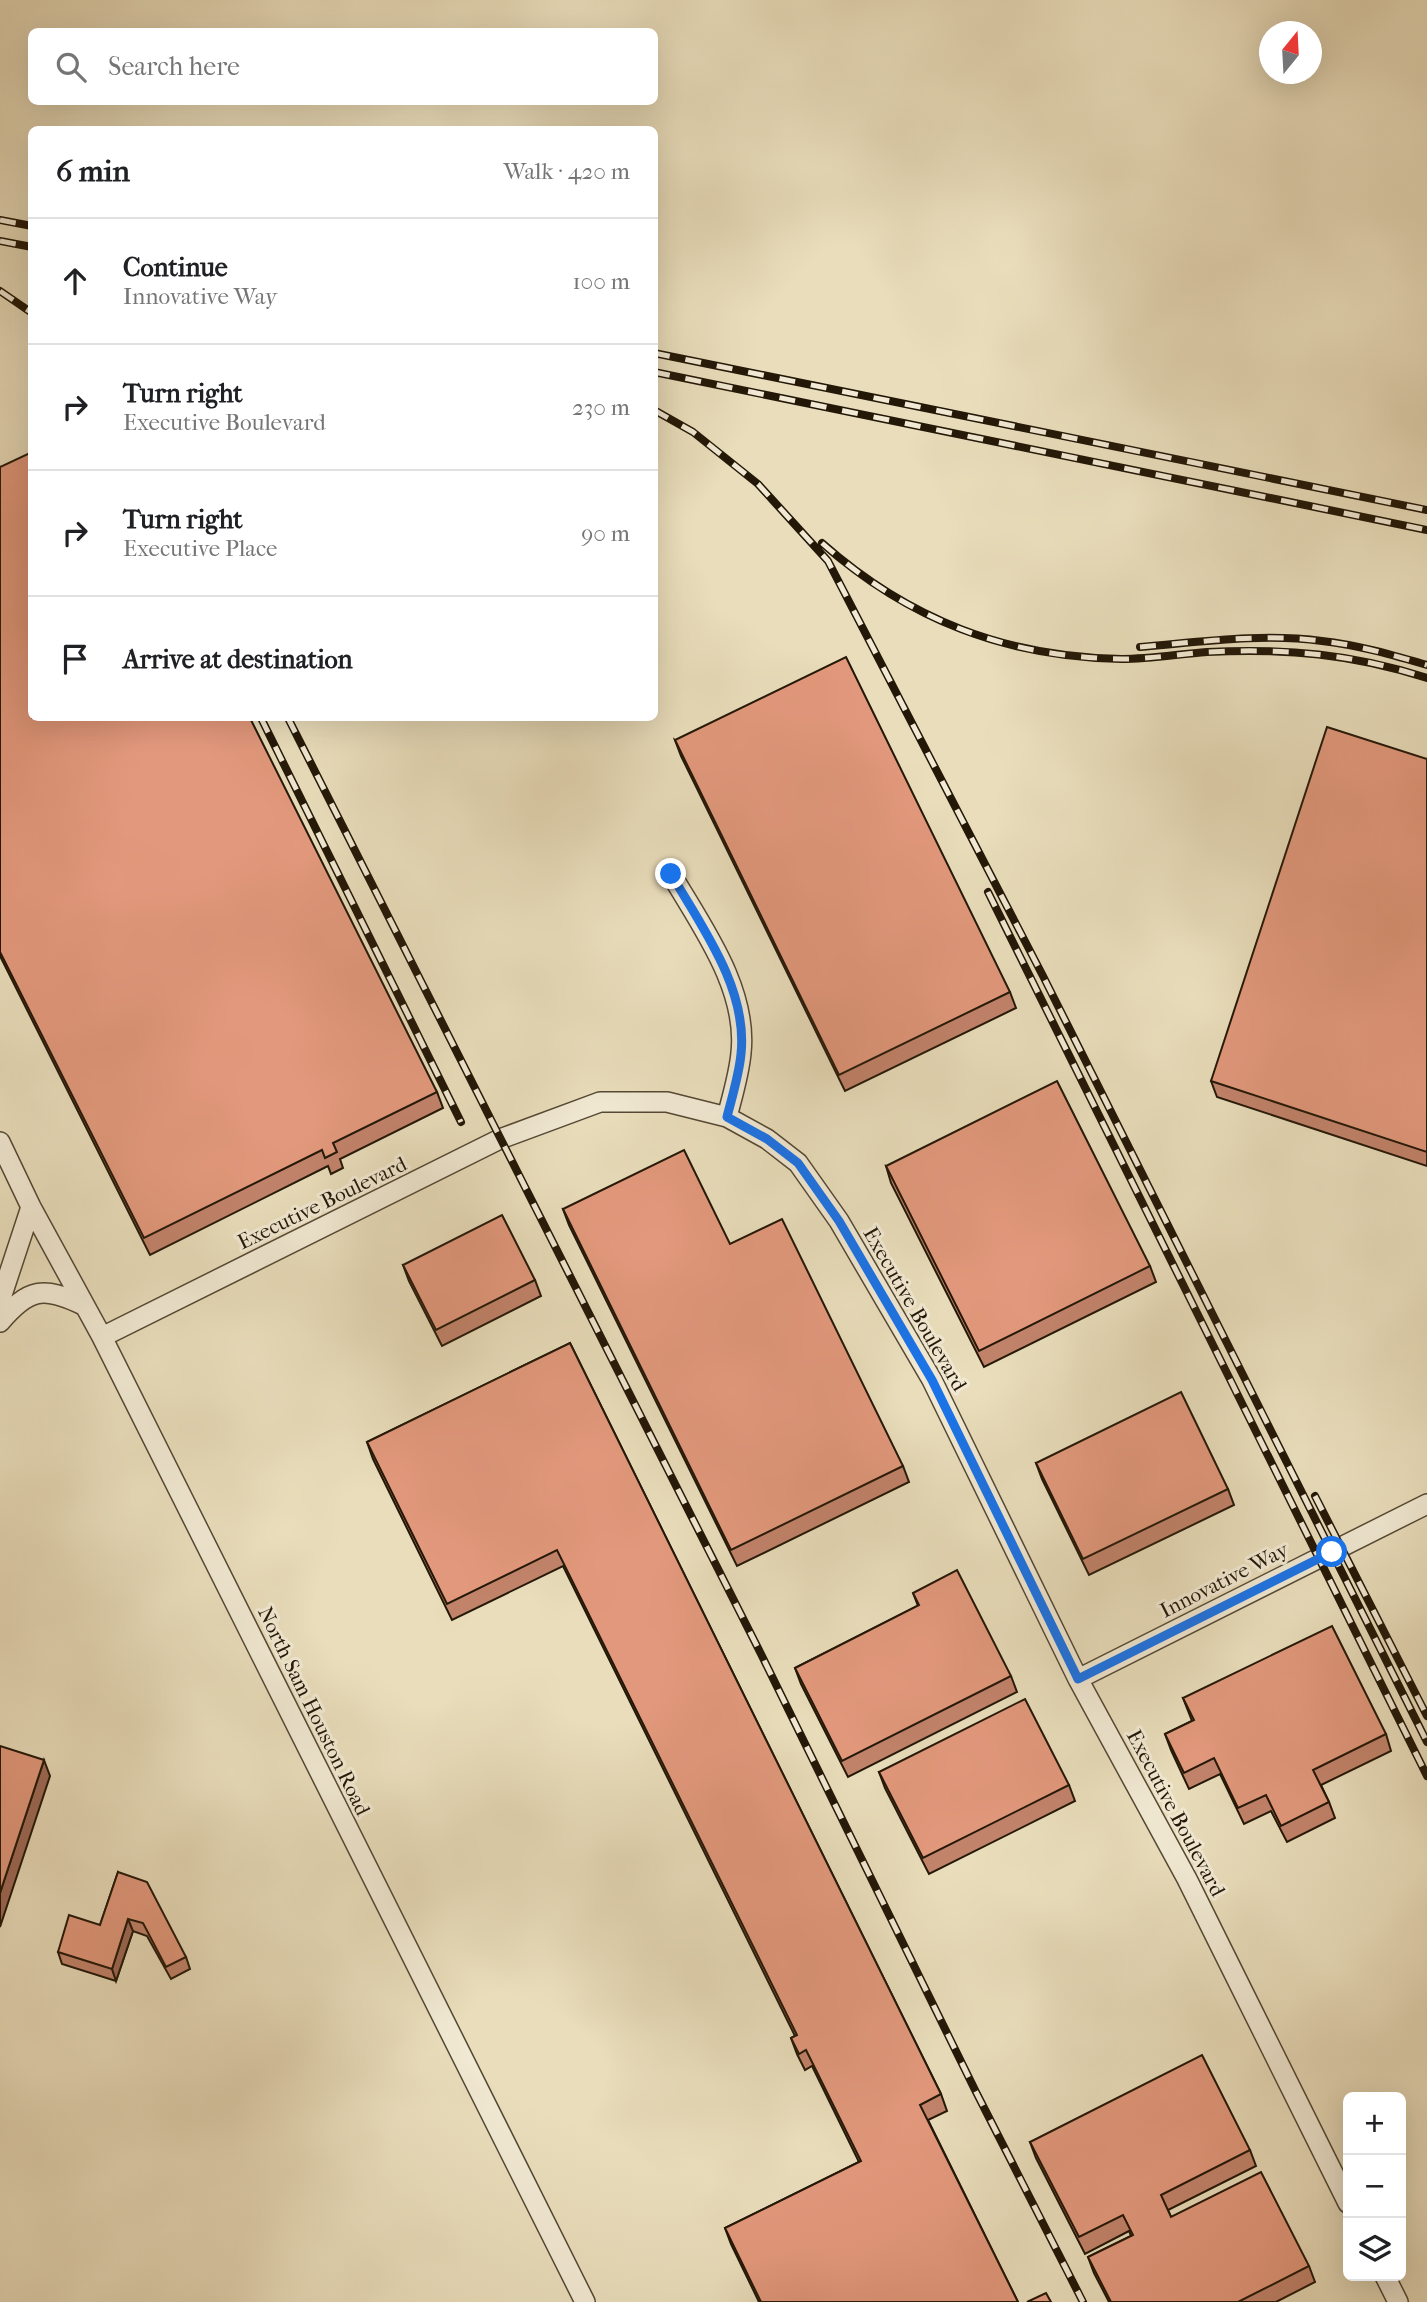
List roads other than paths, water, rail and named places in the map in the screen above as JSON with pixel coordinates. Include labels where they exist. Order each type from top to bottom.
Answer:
[{"type":"street","points":[[671,874],[711,943],[740,1010],[741,1053],[727,1117]]},
{"type":"street","name":"Executive Boulevard","points":[[102,1338],[500,1139],[600,1102],[667,1102],[727,1117],[767,1139],[798,1163],[839,1221],[932,1380],[1078,1679],[1187,1879],[1343,2193]]},
{"type":"street","name":"North Sam Houston Road","points":[[0,1142],[31,1207],[102,1338],[585,2302]]},
{"type":"street","points":[[0,1301],[31,1207]]},
{"type":"street","points":[[0,1322],[17,1302],[33,1293],[50,1291],[83,1305]]},
{"type":"street","name":"Innovative Way","points":[[1078,1679],[1427,1504]]},
{"type":"street","points":[[1388,2281],[1398,2302]]},
{"type":"railway","points":[[0,220],[28,225]]},
{"type":"railway","points":[[0,241],[28,246]]},
{"type":"railway","points":[[0,291],[28,310]]},
{"type":"railway","points":[[658,354],[1427,510]]},
{"type":"railway","points":[[658,373],[1427,530]]},
{"type":"railway","points":[[658,412],[693,432],[758,484],[828,561],[1043,976],[1427,1742]]},
{"type":"railway","points":[[822,543],[855,570],[925,613],[999,642],[1038,651],[1122,659],[1207,652],[1291,652],[1372,663],[1427,678]]},
{"type":"railway","points":[[1140,647],[1231,639],[1299,639],[1362,648],[1427,665]]},
{"type":"railway","points":[[262,721],[461,1122]]},
{"type":"railway","points":[[290,721],[762,1656],[976,2092],[1083,2302]]},
{"type":"railway","points":[[988,892],[1427,1776]]},
{"type":"railway","points":[[1315,1496],[1427,1716]]}]
